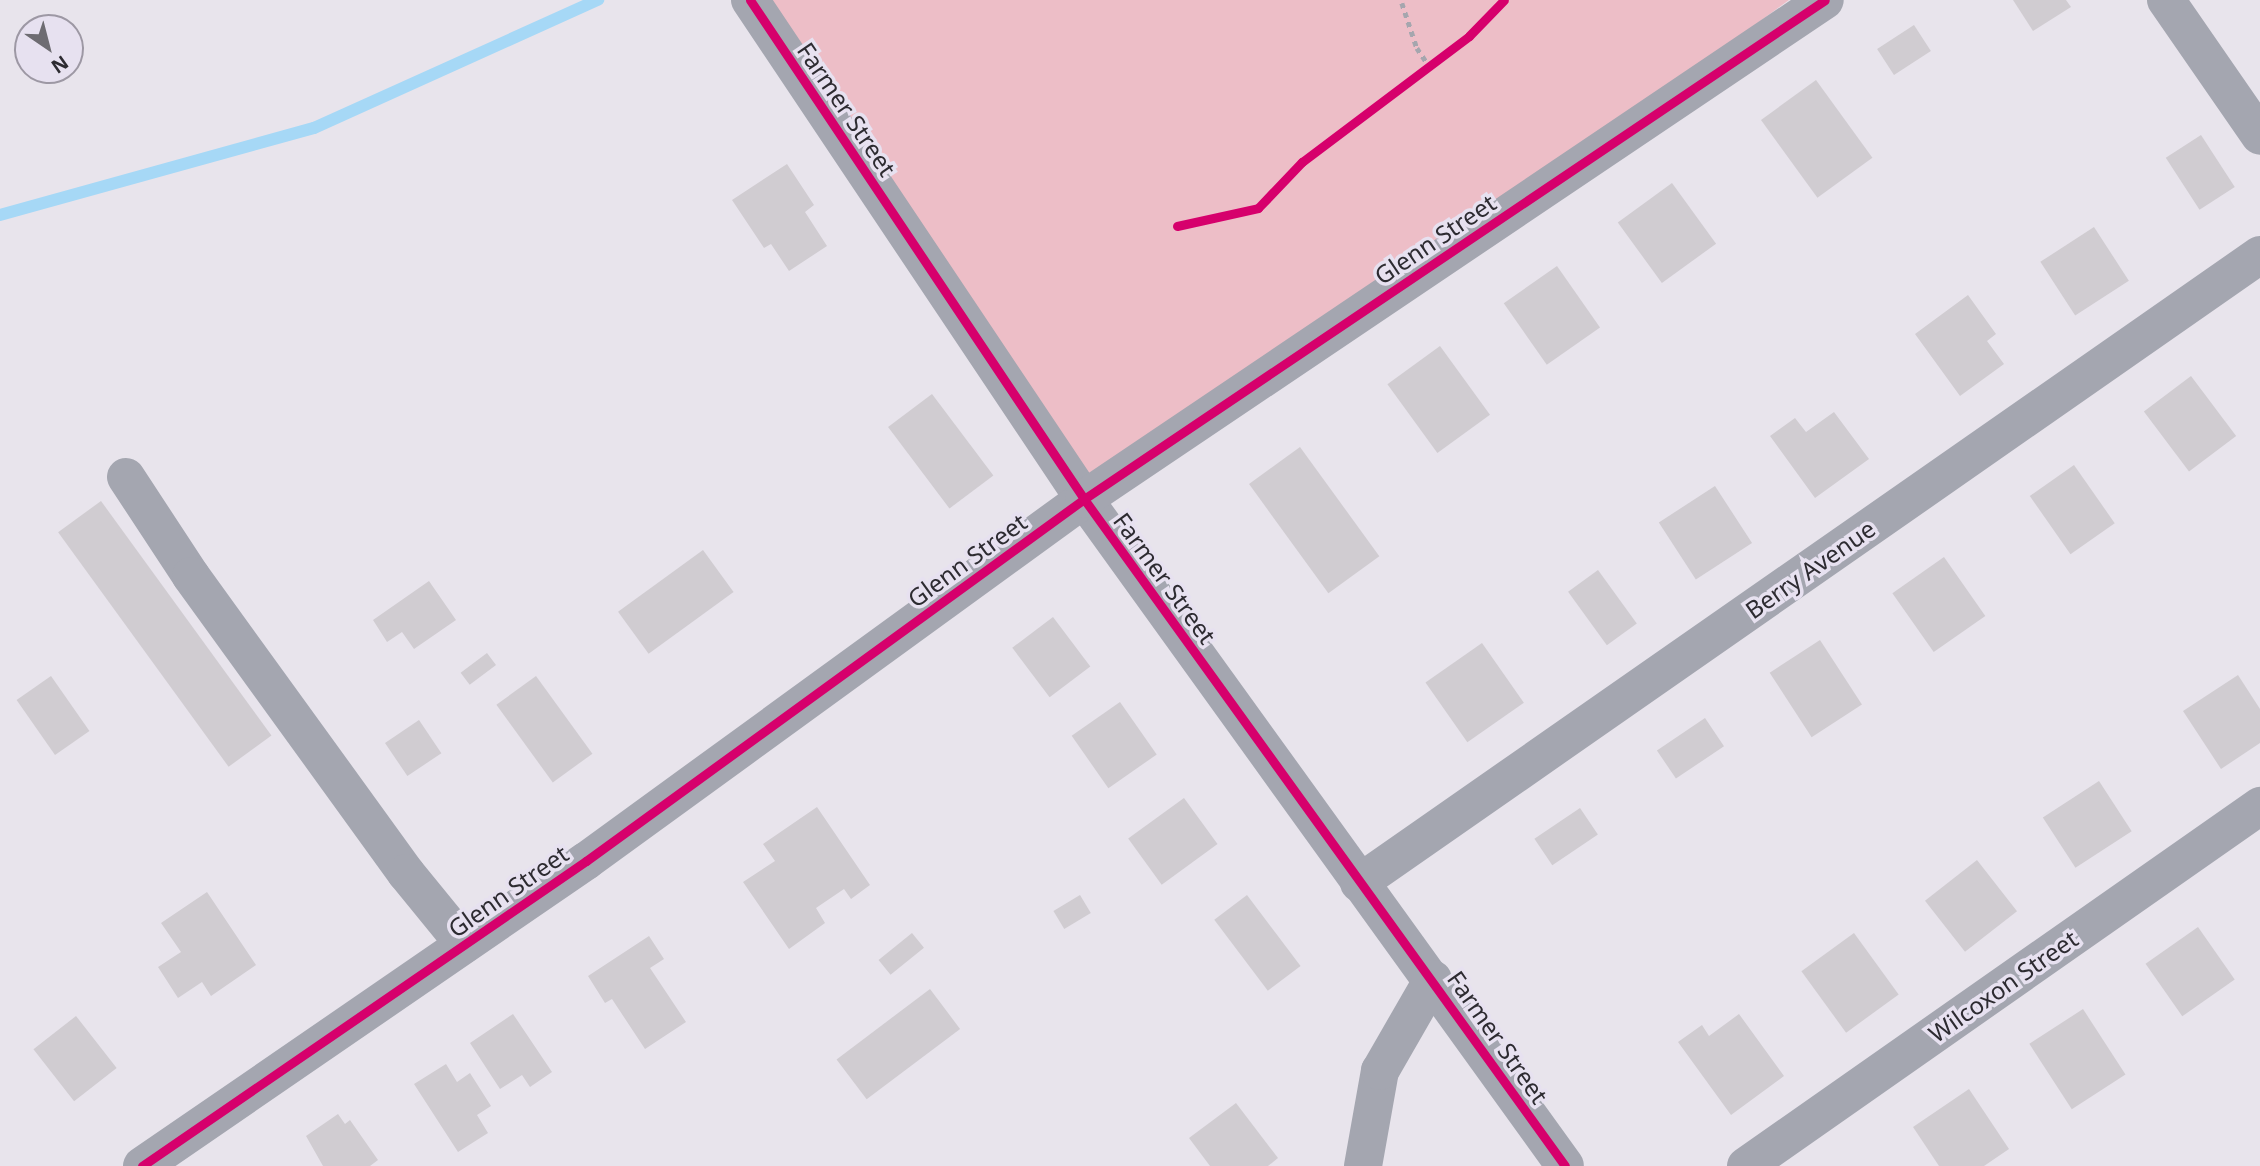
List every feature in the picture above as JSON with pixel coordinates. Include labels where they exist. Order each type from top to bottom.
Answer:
[{"type":"street","name":"Farmer Street","points":[[750,0],[1084,499],[1359,883],[1433,979],[1565,1166]]},
{"type":"street","name":"Glenn Street","points":[[142,1166],[586,861],[1084,499],[1825,0]]},
{"type":"street","points":[[2166,0],[2260,136]]},
{"type":"street","name":"Berry Avenue","points":[[1359,883],[2260,255]]},
{"type":"street","points":[[126,477],[199,587],[406,873],[464,944]]},
{"type":"street","name":"Wilcoxon Street","points":[[1746,1166],[2260,806]]},
{"type":"street","points":[[1363,1166],[1380,1071],[1433,979]]},
{"type":"path","points":[[1402,3],[1417,48],[1429,66]]},
{"type":"path","points":[[1420,73],[1439,58]]},
{"type":"shaded area","points":[[740,0],[1789,0],[1094,511]]},
{"type":"building","points":[[2013,0],[2066,0],[2071,7],[2033,31]]},
{"type":"building","points":[[1914,25],[1931,51],[1894,75],[1877,49]]},
{"type":"building","points":[[1816,80],[1872,158],[1817,198],[1761,120]]},
{"type":"building","points":[[2201,135],[2235,187],[2200,210],[2166,158]]},
{"type":"building","points":[[787,164],[814,205],[805,212],[827,246],[789,271],[771,244],[764,248],[732,200]]},
{"type":"building","points":[[1672,183],[1716,244],[1662,283],[1618,222]]},
{"type":"building","points":[[2094,227],[2129,281],[2075,316],[2040,262]]},
{"type":"building","points":[[1557,266],[1600,327],[1547,365],[1504,303]]},
{"type":"building","points":[[1968,295],[1996,334],[1987,341],[2004,364],[1960,396],[1915,334]]},
{"type":"building","points":[[1440,346],[1490,415],[1437,453],[1387,384]]},
{"type":"building","points":[[2191,376],[2236,436],[2189,471],[2144,412]]},
{"type":"building","points":[[932,394],[993,475],[949,509],[888,427]]},
{"type":"building","points":[[1834,412],[1869,459],[1815,498],[1770,436],[1795,418],[1806,432]]},
{"type":"building","points":[[1300,447],[1379,556],[1328,593],[1249,484]]},
{"type":"building","points":[[2074,465],[2115,523],[2070,554],[2030,496]]},
{"type":"building","points":[[1715,486],[1752,543],[1696,580],[1659,522]]},
{"type":"building","points":[[101,501],[271,736],[229,767],[58,532]]},
{"type":"building","points":[[703,550],[734,592],[649,654],[618,612]]},
{"type":"building","points":[[1944,557],[1985,616],[1934,652],[1892,593]]},
{"type":"building","points":[[1598,570],[1637,623],[1607,645],[1568,592]]},
{"type":"building","points":[[429,581],[456,620],[414,649],[402,632],[387,642],[373,620]]},
{"type":"building","points":[[1053,617],[1090,667],[1050,697],[1012,648]]},
{"type":"building","points":[[1820,640],[1862,705],[1812,737],[1770,673]]},
{"type":"building","points":[[1482,643],[1524,703],[1467,742],[1425,683]]},
{"type":"building","points":[[487,653],[496,665],[470,685],[461,673]]},
{"type":"building","points":[[2238,675],[2260,709],[2260,743],[2221,769],[2183,711]]},
{"type":"building","points":[[51,676],[89,731],[55,755],[17,700]]},
{"type":"building","points":[[536,676],[592,754],[553,782],[496,705]]},
{"type":"building","points":[[1120,702],[1157,754],[1108,788],[1072,736]]},
{"type":"building","points":[[1705,718],[1724,746],[1676,779],[1657,750]]},
{"type":"building","points":[[419,720],[441,753],[407,776],[385,743]]},
{"type":"building","points":[[2099,781],[2132,831],[2075,868],[2043,817]]},
{"type":"building","points":[[1184,798],[1218,844],[1162,885],[1128,839]]},
{"type":"building","points":[[817,807],[870,885],[851,899],[844,889],[816,908],[825,923],[789,949],[743,882],[775,861],[763,844]]},
{"type":"building","points":[[1580,808],[1598,835],[1552,865],[1534,839]]},
{"type":"building","points":[[1977,860],[2017,911],[1965,952],[1925,901]]},
{"type":"building","points":[[207,892],[256,965],[211,996],[202,982],[178,998],[158,967],[181,952],[161,923]]},
{"type":"building","points":[[1080,895],[1091,913],[1064,929],[1053,911]]},
{"type":"building","points":[[1247,895],[1301,966],[1268,991],[1214,920]]},
{"type":"building","points":[[2198,927],[2235,979],[2182,1016],[2146,964]]},
{"type":"building","points":[[912,933],[924,948],[891,975],[879,960]]},
{"type":"building","points":[[1854,933],[1899,994],[1846,1033],[1801,971]]},
{"type":"building","points":[[649,936],[664,959],[650,968],[686,1022],[645,1049],[612,999],[605,1003],[588,976]]},
{"type":"building","points":[[930,989],[960,1029],[867,1099],[837,1059]]},
{"type":"building","points":[[2083,1009],[2125,1074],[2072,1109],[2029,1044]]},
{"type":"building","points":[[513,1014],[552,1072],[530,1087],[522,1075],[500,1089],[470,1043]]},
{"type":"building","points":[[1739,1014],[1784,1076],[1731,1115],[1678,1042],[1702,1025],[1709,1036]]},
{"type":"building","points":[[76,1016],[117,1068],[74,1101],[33,1049]]},
{"type":"building","points":[[446,1064],[457,1082],[470,1073],[491,1106],[477,1115],[488,1133],[458,1152],[414,1084]]},
{"type":"building","points":[[1969,1089],[2009,1149],[1984,1166],[1939,1166],[1913,1127]]},
{"type":"building","points":[[1236,1103],[1278,1158],[1268,1166],[1210,1166],[1189,1138]]},
{"type":"building","points":[[338,1114],[345,1124],[350,1120],[378,1160],[370,1166],[323,1166],[306,1136]]},
{"type":"waterway","points":[[0,215],[314,128],[598,0]]},
{"type":"cycle path","points":[[750,0],[1084,499],[1565,1166]]},
{"type":"cycle path","points":[[1177,226],[1258,208],[1302,162],[1469,36],[1504,0]]},
{"type":"cycle path","points":[[142,1166],[586,861],[1084,499],[1825,0]]}]
